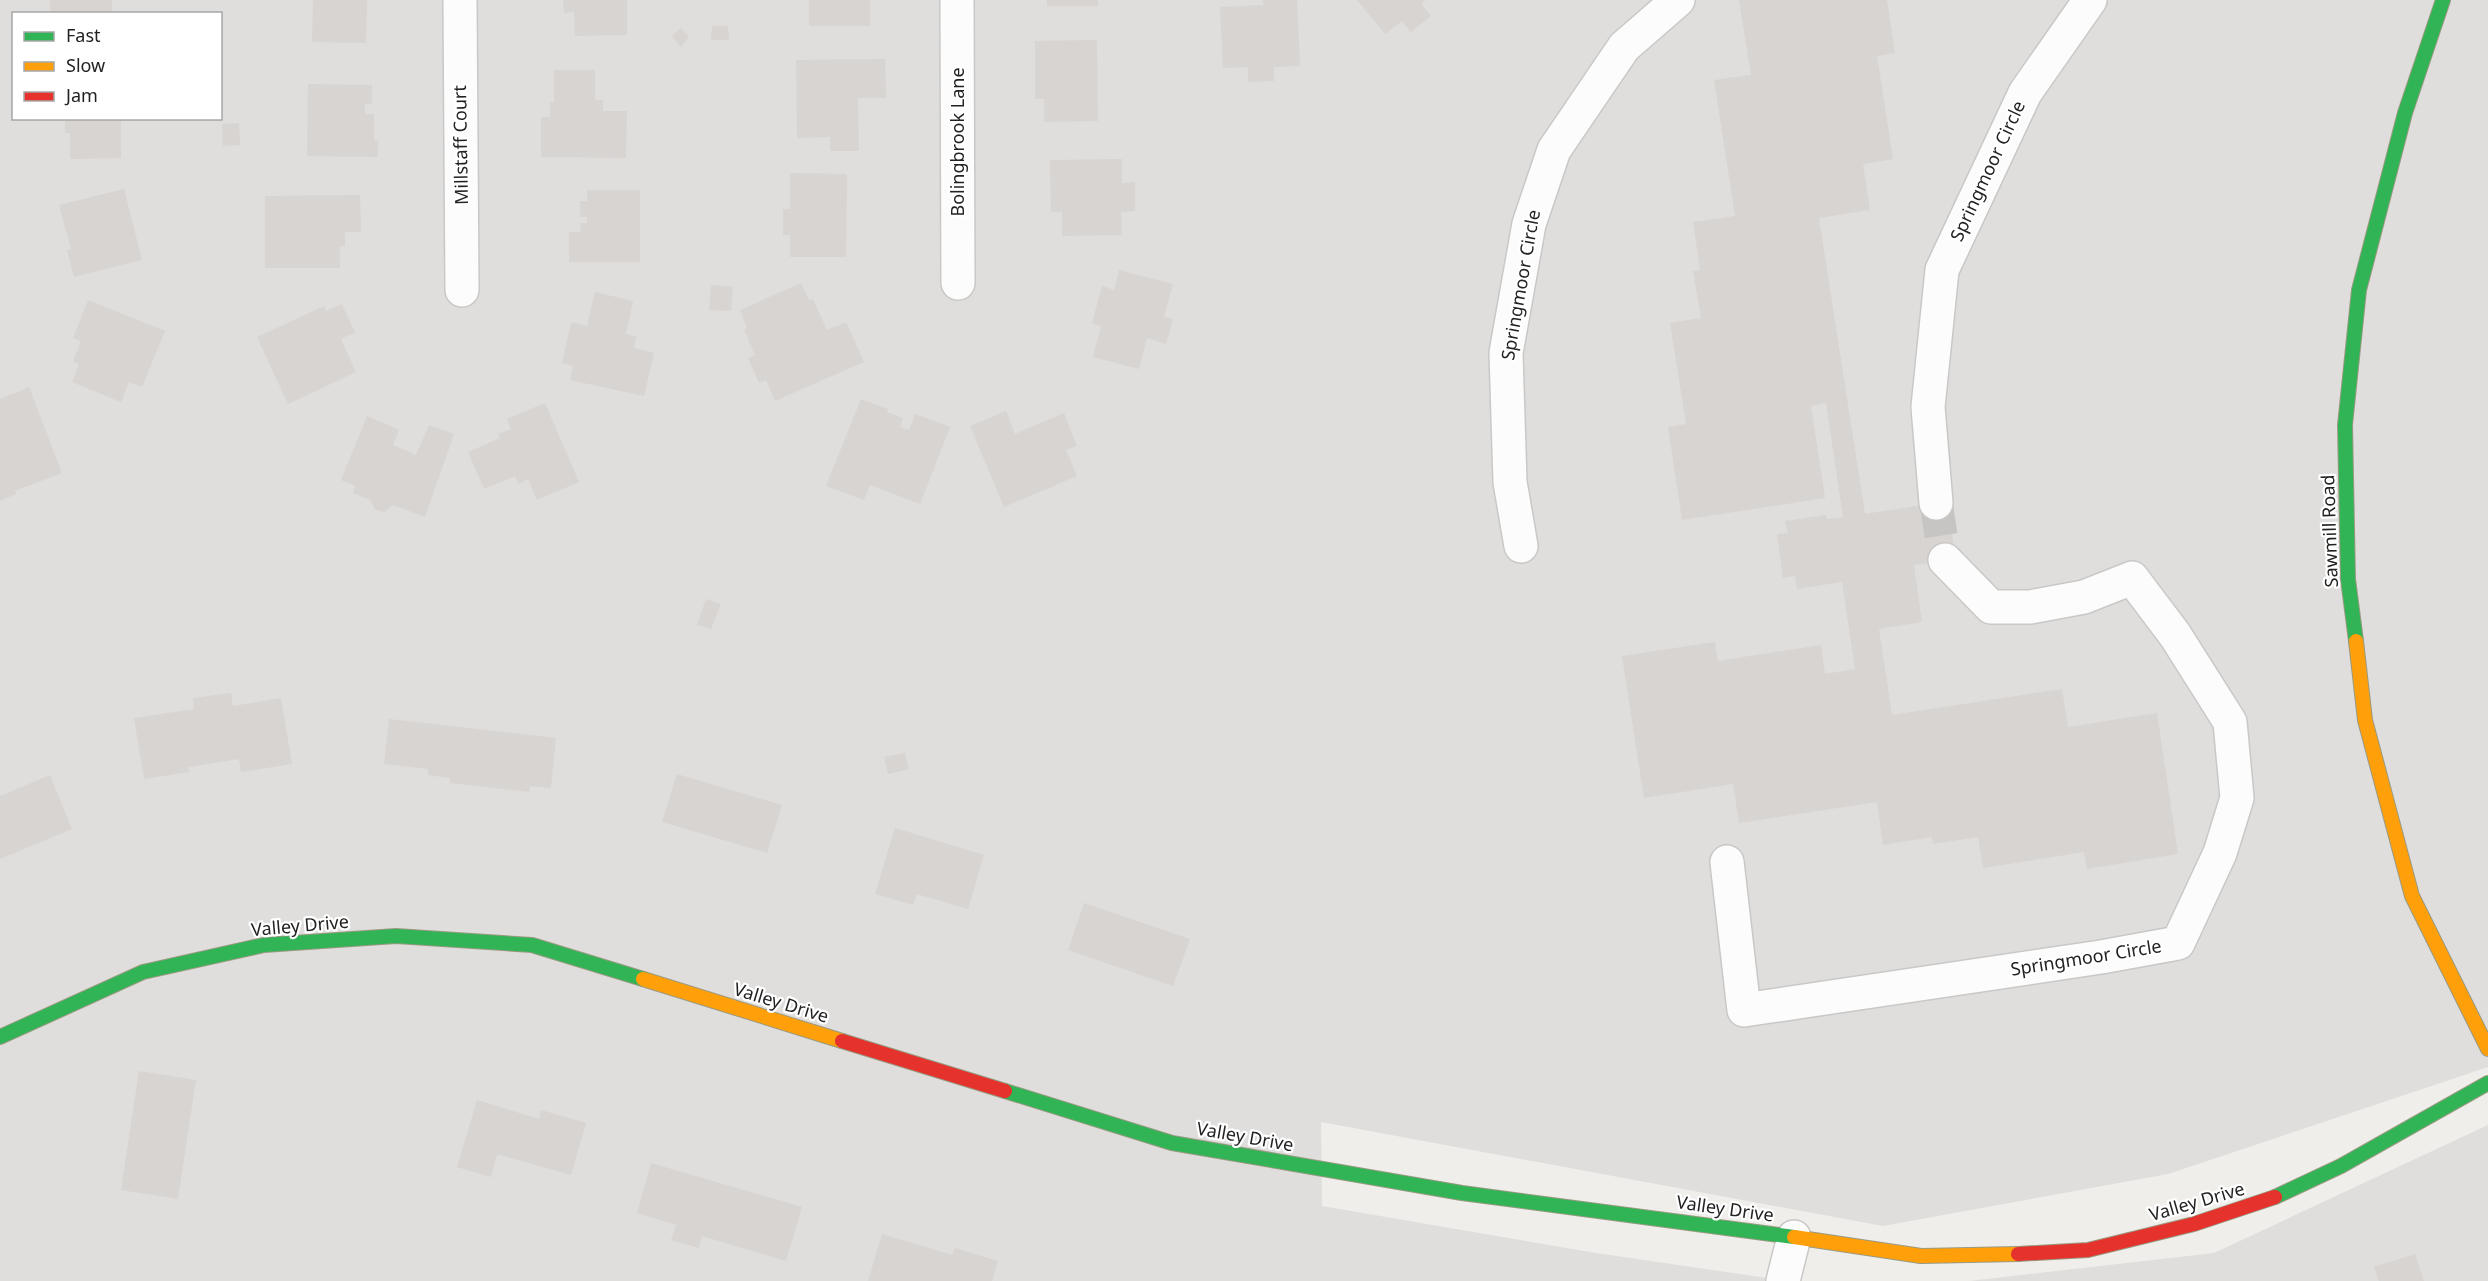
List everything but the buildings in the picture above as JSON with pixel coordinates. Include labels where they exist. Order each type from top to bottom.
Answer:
[{"type":"street","name":"Millstaff Court","points":[[460,0],[462,290]]},
{"type":"street","name":"Bolingbrook Lane","points":[[957,0],[958,283]]},
{"type":"street","name":"Springmoor Circle","points":[[1521,546],[1510,482],[1506,353],[1529,224],[1554,150],[1624,47],[1678,0]]},
{"type":"street","name":"Springmoor Circle","points":[[1936,503],[1928,407],[1942,270],[2025,93],[2090,0]]},
{"type":"street","name":"Sawmill Road","points":[[2443,0],[2405,113],[2359,290],[2346,425],[2348,579],[2365,720],[2412,896],[2488,1049]]},
{"type":"street","name":"Springmoor Circle","points":[[1727,862],[1744,1010],[2101,957],[2178,943],[2220,853],[2237,798],[2230,722],[2175,635],[2132,578],[2084,597],[2030,607],[1991,607],[1946,560]]},
{"type":"street","name":"Valley Drive","points":[[0,1037],[143,972],[264,945],[396,936],[532,945],[1172,1143],[1462,1193],[1921,1256],[2088,1250],[2194,1224],[2283,1194],[2341,1166],[2488,1083]]},
{"type":"street","points":[[1784,1281],[1794,1237]]},
{"type":"shaded area","points":[[0,0],[2488,0],[2488,1067],[2168,1174],[1883,1226],[1321,1122],[1322,1206],[1596,1253],[1788,1281],[0,1281]]},
{"type":"shaded area","points":[[2488,1125],[2488,1281],[1969,1281],[2214,1253]]},
{"type":"tunnel","points":[[1936,503],[1945,560]]},
{"type":"traffic: fast","points":[[2356,641],[2348,579],[2345,425],[2359,290],[2405,113],[2443,0]]},
{"type":"traffic: fast","points":[[0,1037],[143,972],[264,945],[396,936],[532,945],[643,979]]},
{"type":"traffic: fast","points":[[2275,1197],[2341,1166],[2488,1083]]},
{"type":"traffic: fast","points":[[1005,1091],[1172,1143],[1462,1193],[1794,1237]]},
{"type":"traffic: slow","points":[[2356,641],[2365,720],[2412,896],[2488,1049]]},
{"type":"traffic: slow","points":[[643,979],[842,1041]]},
{"type":"traffic: slow","points":[[1794,1237],[1921,1256],[2018,1254]]},
{"type":"traffic: jam","points":[[842,1041],[1005,1091]]},
{"type":"traffic: jam","points":[[2018,1254],[2088,1250],[2194,1224],[2275,1197]]}]
